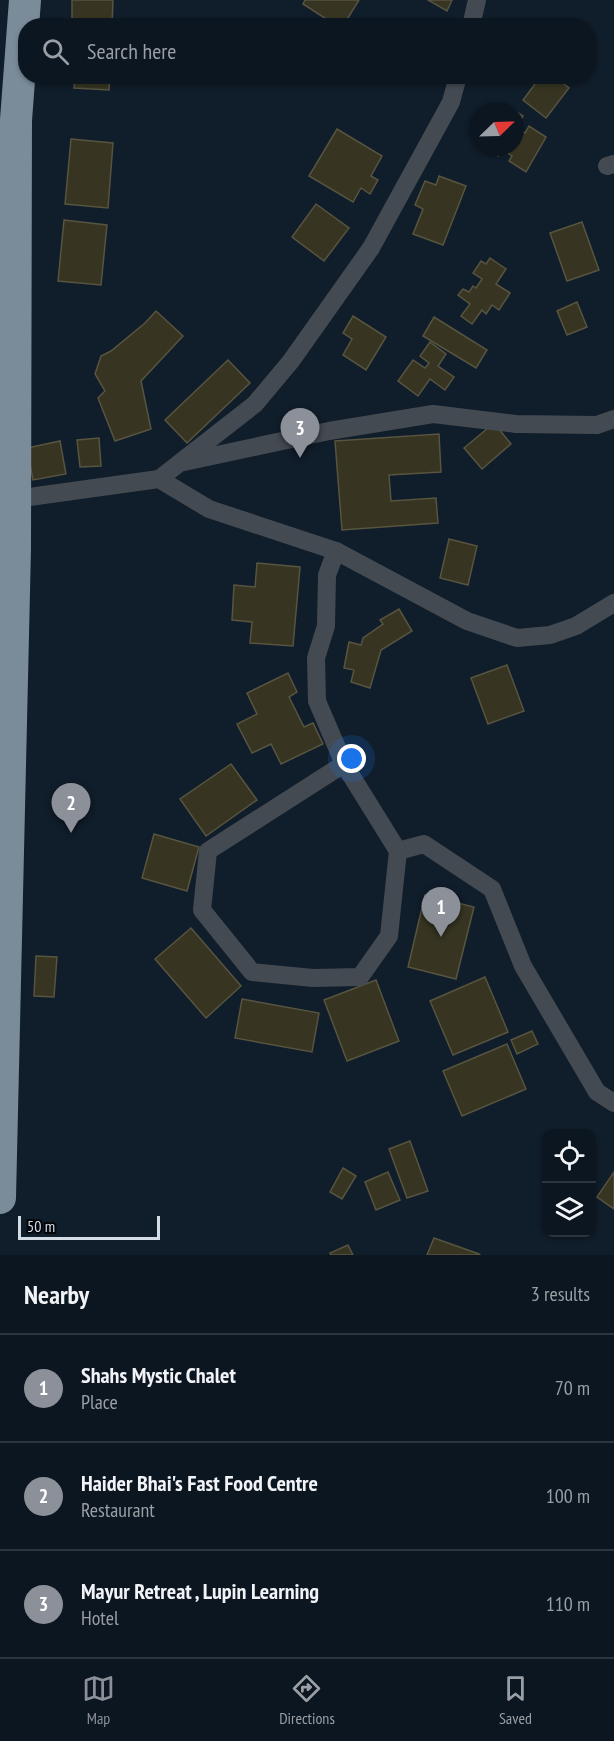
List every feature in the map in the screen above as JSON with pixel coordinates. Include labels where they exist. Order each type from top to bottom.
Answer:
[{"type":"highway","points":[[24,18],[25,0]]},
{"type":"highway","points":[[0,1198],[15,500],[16,120],[19,84]]},
{"type":"street","points":[[473,18],[477,0]]},
{"type":"street","points":[[15,500],[159,479],[255,404],[307,340],[371,248],[451,102],[456,84]]},
{"type":"street","points":[[179,464],[329,430],[433,414],[527,424],[597,425],[614,418]]},
{"type":"street","points":[[159,479],[209,509],[336,551],[467,621],[517,638],[550,635],[576,626],[614,603]]},
{"type":"street","points":[[336,551],[327,575],[326,626],[316,658],[318,701],[344,764],[398,851],[389,936],[360,977],[313,978],[252,972],[202,910],[208,851],[344,764]]},
{"type":"street","points":[[398,851],[424,844],[492,889],[529,975],[597,1092],[614,1103]]},
{"type":"building","points":[[72,0],[113,0],[112,18],[72,18]]},
{"type":"building","points":[[305,0],[359,0],[348,18],[325,18],[303,4]]},
{"type":"building","points":[[428,0],[452,0],[447,11]]},
{"type":"building","points":[[74,84],[109,84],[109,90],[74,88]]},
{"type":"building","points":[[535,84],[564,84],[569,88],[546,118],[523,100]]},
{"type":"building","points":[[529,126],[546,137],[526,172],[509,161],[512,156],[524,156],[524,132]]},
{"type":"building","points":[[337,129],[382,156],[371,176],[378,180],[370,194],[361,188],[353,202],[309,176]]},
{"type":"building","points":[[71,139],[113,143],[108,208],[65,204]]},
{"type":"building","points":[[439,176],[466,186],[443,245],[413,234],[423,209],[415,205],[425,181],[436,185]]},
{"type":"building","points":[[316,204],[349,228],[324,261],[292,237]]},
{"type":"building","points":[[64,220],[107,225],[101,285],[58,281]]},
{"type":"building","points":[[582,222],[599,270],[567,281],[550,233]]},
{"type":"building","points":[[490,258],[506,269],[496,284],[510,293],[499,310],[492,305],[486,314],[482,310],[472,324],[461,316],[470,304],[458,295],[463,289],[469,292],[473,286],[476,288],[482,279],[473,273],[481,261],[486,264]]},
{"type":"building","points":[[577,302],[587,327],[567,335],[557,311]]},
{"type":"building","points":[[156,311],[183,336],[141,381],[151,429],[115,441],[98,398],[105,391],[95,374],[101,356],[111,351]]},
{"type":"building","points":[[353,316],[386,337],[366,370],[343,355],[352,339],[343,333]]},
{"type":"building","points":[[434,317],[487,350],[476,368],[423,336]]},
{"type":"building","points":[[430,342],[446,354],[438,366],[454,377],[445,390],[430,379],[418,396],[398,381],[413,360],[425,368],[429,363],[420,356]]},
{"type":"building","points":[[228,360],[250,383],[187,443],[165,420]]},
{"type":"building","points":[[494,423],[511,444],[482,469],[464,448]]},
{"type":"building","points":[[439,434],[441,472],[389,475],[391,501],[436,498],[438,523],[342,530],[335,441]]},
{"type":"building","points":[[99,438],[101,466],[80,467],[77,440]]},
{"type":"building","points":[[60,441],[66,474],[33,480],[27,448]]},
{"type":"building","points":[[449,539],[477,546],[468,585],[440,578]]},
{"type":"building","points":[[257,563],[300,567],[293,646],[250,643],[252,622],[232,620],[234,585],[255,587]]},
{"type":"building","points":[[399,609],[412,631],[381,650],[370,688],[351,682],[354,670],[344,668],[349,642],[361,645],[363,638],[383,624],[380,620]]},
{"type":"building","points":[[507,665],[524,711],[488,724],[471,678]]},
{"type":"building","points":[[288,673],[297,692],[289,697],[304,727],[313,723],[323,744],[281,764],[271,744],[252,753],[237,724],[257,714],[247,693]]},
{"type":"building","points":[[231,764],[257,800],[206,836],[180,799]]},
{"type":"building","points":[[154,834],[199,847],[187,891],[142,878]]},
{"type":"building","points":[[425,895],[474,907],[456,979],[408,967]]},
{"type":"building","points":[[191,928],[241,986],[206,1018],[155,959]]},
{"type":"building","points":[[36,956],[57,957],[54,997],[34,996]]},
{"type":"building","points":[[485,977],[508,1032],[453,1055],[430,1001]]},
{"type":"building","points":[[376,980],[399,1041],[347,1061],[324,1000]]},
{"type":"building","points":[[242,999],[319,1013],[312,1052],[235,1038]]},
{"type":"building","points":[[532,1031],[538,1044],[517,1054],[511,1040]]},
{"type":"building","points":[[507,1044],[526,1089],[462,1116],[443,1071]]},
{"type":"building","points":[[410,1141],[428,1191],[407,1198],[389,1149]]},
{"type":"building","points":[[343,1168],[356,1176],[342,1199],[330,1192]]},
{"type":"building","points":[[388,1172],[400,1200],[376,1210],[365,1182]]},
{"type":"building","points":[[614,1172],[614,1209],[597,1197]]},
{"type":"building","points":[[434,1238],[479,1254],[480,1255],[427,1255]]},
{"type":"building","points":[[348,1245],[353,1255],[331,1255],[330,1253]]},
{"type":"place","name":"Mayur Retreat , Lupin Learning","points":[[300,458]]},
{"type":"place","name":"Haider Bhai's Fast Food Centre","points":[[71,833]]},
{"type":"place","name":"Shahs Mystic Chalet","points":[[441,937]]}]
